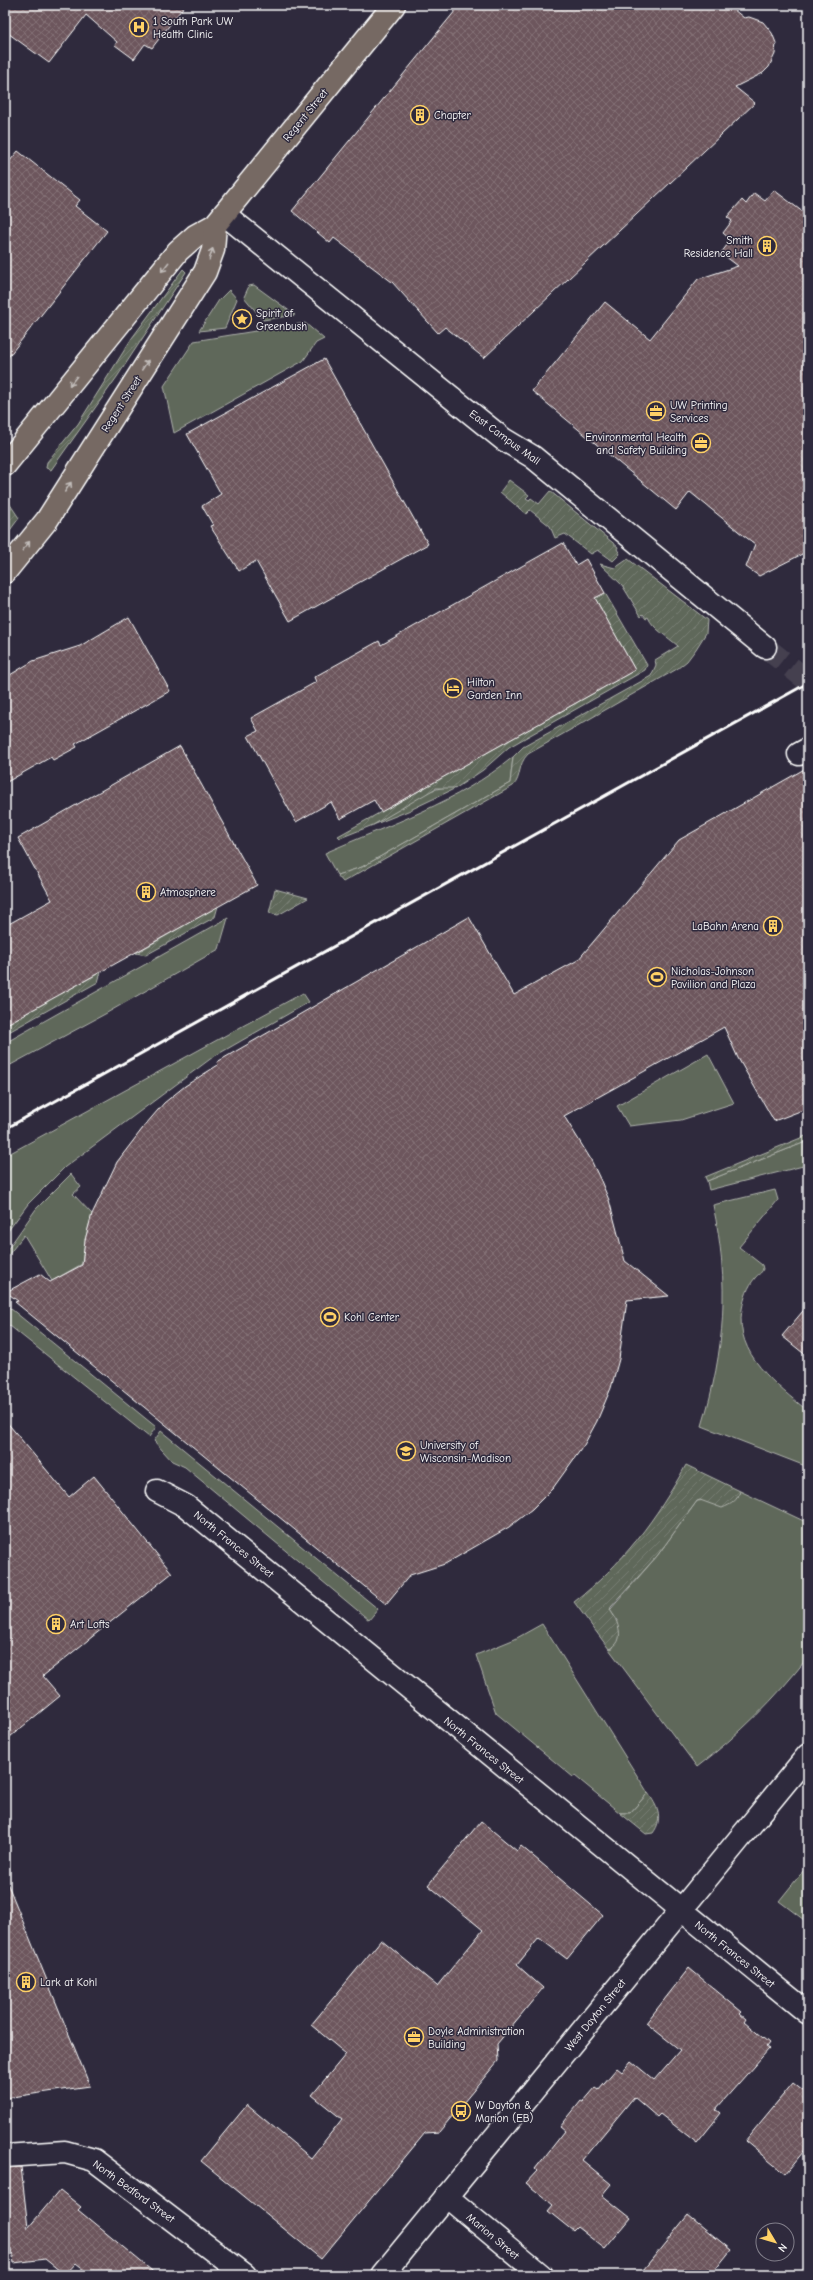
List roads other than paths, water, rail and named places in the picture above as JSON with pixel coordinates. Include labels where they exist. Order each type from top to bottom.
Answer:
[{"type":"main road","name":"Regent Street","points":[[5,465],[178,251],[195,236],[220,219],[394,5]]},
{"type":"main road","name":"Regent Street","points":[[5,572],[47,520],[205,272],[213,250],[220,219]]},
{"type":"street","name":"East Campus Mall","points":[[220,219],[504,439],[533,457],[765,647]]},
{"type":"street","name":"North Frances Street","points":[[157,1491],[186,1506],[808,2013]]},
{"type":"street","name":"West Dayton Street","points":[[382,2275],[808,1755]]},
{"type":"street","name":"North Bedford Street","points":[[5,2156],[65,2152],[94,2160],[246,2275]]},
{"type":"street","name":"Marion Street","points":[[446,2196],[541,2275]]},
{"type":"tunnel","points":[[765,647],[808,681]]},
{"type":"railway","points":[[5,1129],[808,683]]},
{"type":"place","name":"1 South Park UW Health Clinic","points":[[139,27]]},
{"type":"place","name":"Chapter","points":[[420,115]]},
{"type":"place","name":"Smith Residence Hall","points":[[767,246]]},
{"type":"place","name":"Spirit of Greenbush","points":[[242,319]]},
{"type":"place","name":"UW Printing Services","points":[[656,411]]},
{"type":"place","name":"Environmental Health and Safety Building","points":[[701,443]]},
{"type":"place","name":"Hilton Garden Inn","points":[[453,688]]},
{"type":"place","name":"Atmosphere","points":[[146,892]]},
{"type":"place","name":"LaBahn Arena","points":[[773,926]]},
{"type":"place","name":"Nicholas-Johnson Pavilion and Plaza","points":[[657,977]]},
{"type":"place","name":"Kohl Center","points":[[330,1317]]},
{"type":"place","name":"University of Wisconsin-Madison","points":[[406,1451]]},
{"type":"place","name":"Art Lofts","points":[[56,1624]]},
{"type":"place","name":"Lark at Kohl","points":[[26,1982]]},
{"type":"place","name":"Doyle Administration Building","points":[[414,2037]]},
{"type":"place","name":"W Dayton & Marion (EB)","points":[[461,2111]]}]
